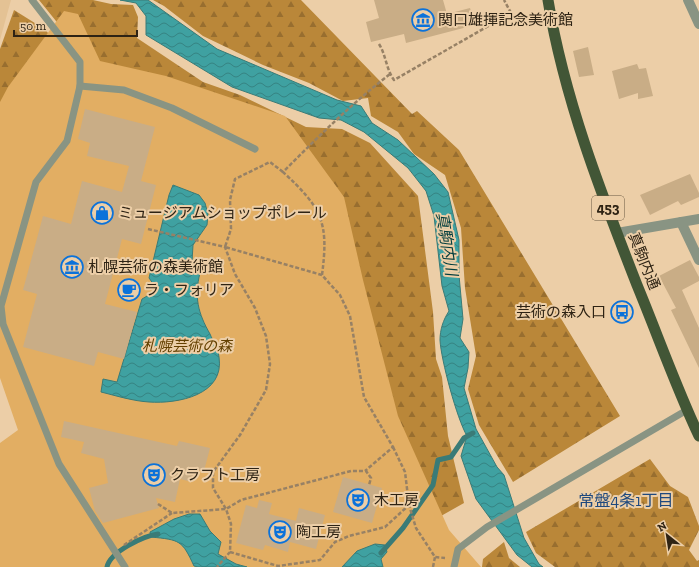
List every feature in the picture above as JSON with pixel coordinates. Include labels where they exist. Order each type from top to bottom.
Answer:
[{"type":"highway","name":"真駒内通","points":[[548,0],[564,74],[581,133],[617,233],[687,410],[699,436]]},
{"type":"street","points":[[688,0],[696,12],[699,24]]},
{"type":"street","points":[[617,233],[699,219]]},
{"type":"street","points":[[680,222],[699,260]]},
{"type":"lane","points":[[32,0],[80,62],[80,86],[67,141],[36,182],[1,306],[2,324],[59,464],[108,542],[125,566]]},
{"type":"lane","points":[[80,86],[124,90],[172,108],[255,149]]},
{"type":"lane","points":[[454,567],[458,549],[487,528],[687,410]]},
{"type":"path","points":[[379,44],[385,54],[390,74],[394,80],[511,13],[504,0]]},
{"type":"path","points":[[283,172],[323,130],[358,98],[390,74]]},
{"type":"path","points":[[217,567],[230,552],[231,524],[226,509],[213,488],[213,472],[240,436],[266,390],[270,364],[266,336],[255,308],[235,274],[226,247],[231,229],[230,200],[235,179],[270,162],[302,190],[318,212],[324,228],[326,247],[322,275]]},
{"type":"path","points":[[148,229],[202,240],[322,275],[340,295],[350,316],[364,397],[393,447],[405,472],[409,504],[416,528],[435,557],[433,567]]},
{"type":"path","points":[[122,547],[172,513],[226,509],[240,500],[351,471],[365,471],[393,447]]},
{"type":"path","points":[[365,471],[370,478],[369,485]]},
{"type":"path","points":[[158,504],[172,513]]},
{"type":"path","points":[[230,552],[278,566],[320,560],[335,542],[349,536],[385,527],[409,504]]},
{"type":"path","points":[[435,557],[456,558]]},
{"type":"shaded area","points":[[0,0],[11,0],[0,40]]},
{"type":"green space","points":[[39,0],[93,0],[111,4],[133,5],[138,17],[137,38],[203,82],[240,95],[306,127],[342,129],[370,143],[418,196],[433,312],[436,359],[442,377],[448,436],[464,503],[425,525],[60,26]]},
{"type":"green space","points":[[153,0],[301,0],[412,114],[417,111],[459,150],[620,416],[513,482],[479,425],[468,389],[476,356],[465,288],[461,228],[445,175],[414,154],[398,132],[371,116],[368,98],[343,101],[309,83],[263,65],[203,36],[164,6]]},
{"type":"green space","points":[[14,10],[46,30],[51,38],[0,201],[0,49]]},
{"type":"green space","name":"札幌芸術の森","points":[[64,11],[78,14],[100,61],[166,76],[285,116],[344,197],[363,280],[398,416],[449,530],[481,567],[0,567],[0,443],[18,430],[0,378],[0,102],[8,87]]},
{"type":"green space","points":[[650,459],[670,486],[688,497],[699,526],[699,530],[689,550],[697,561],[699,560],[699,567],[555,567],[536,553],[526,532]]},
{"type":"green space","points":[[504,542],[509,558],[520,567],[482,567],[483,559]]},
{"type":"water","name":"真駒内川","points":[[120,0],[148,0],[217,49],[337,100],[361,106],[372,123],[398,140],[434,174],[448,192],[459,240],[459,275],[463,319],[460,338],[469,352],[468,368],[464,388],[476,429],[497,467],[504,475],[524,538],[539,564],[543,567],[532,567],[517,555],[476,499],[461,456],[467,436],[454,403],[446,375],[441,349],[441,329],[449,311],[442,286],[434,216],[426,191],[408,168],[364,132],[341,120],[319,118],[232,87],[146,35],[146,16],[136,3]]},
{"type":"water","points":[[173,185],[199,195],[205,203],[208,214],[207,225],[193,245],[192,262],[200,273],[197,290],[198,305],[218,351],[219,370],[215,380],[207,388],[185,399],[161,402],[143,401],[101,392],[103,379],[117,382],[142,299],[154,292],[154,285],[149,278],[169,195]]},
{"type":"water","points":[[189,514],[200,514],[210,531],[221,542],[218,554],[236,564],[247,567],[194,566],[183,546],[179,543],[168,539],[151,537],[150,532],[174,519]]},
{"type":"water","points":[[375,544],[385,545],[387,552],[381,559],[383,567],[342,567],[357,551]]},
{"type":"building","name":"関口雄揮記念美術館","points":[[374,0],[443,0],[447,14],[470,8],[475,25],[406,43],[404,34],[371,42],[366,22],[379,18]]},
{"type":"building","points":[[588,47],[594,75],[579,77],[573,51]]},
{"type":"building","points":[[637,64],[639,69],[646,68],[653,96],[638,99],[638,93],[619,99],[612,71]]},
{"type":"building","name":"札幌芸術の森美術館","points":[[85,109],[155,127],[141,181],[156,185],[141,244],[122,239],[105,304],[137,312],[124,359],[98,352],[94,366],[23,347],[37,294],[23,290],[43,216],[71,224],[82,181],[122,192],[129,166],[87,156],[90,143],[78,139]]},
{"type":"building","points":[[690,174],[699,193],[699,197],[681,205],[678,201],[650,215],[640,195]]},
{"type":"building","points":[[690,260],[699,277],[699,281],[682,290],[699,328],[699,368],[671,310],[676,308],[659,276]]},
{"type":"building","name":"クラフト工房","points":[[64,421],[177,446],[179,441],[210,448],[204,471],[195,469],[192,482],[180,479],[175,502],[156,498],[159,508],[103,523],[95,511],[89,488],[108,483],[104,459],[81,453],[84,442],[61,437]]},
{"type":"building","name":"木工房","points":[[343,477],[382,488],[372,523],[333,512]]},
{"type":"building","name":"陶工房","points":[[259,500],[272,503],[269,514],[296,521],[299,508],[325,515],[316,549],[290,542],[288,552],[265,545],[263,550],[236,543],[246,505],[257,508]]},
{"type":"waterway","points":[[381,553],[403,528],[433,485],[438,460],[451,457],[464,438],[473,433]]},
{"type":"waterway","points":[[107,567],[109,561],[120,550],[136,541],[158,534]]},
{"type":"place","name":"関口雄揮記念美術館","points":[[423,20]]},
{"type":"place","name":"ミュージアムショップポレール","points":[[102,213]]},
{"type":"place","name":"札幌芸術の森美術館","points":[[72,267]]},
{"type":"place","name":"ラ・フォリア","points":[[129,290]]},
{"type":"place","name":"芸術の森入口","points":[[622,312]]},
{"type":"place","name":"クラフト工房","points":[[154,475]]},
{"type":"place","name":"木工房","points":[[358,500]]},
{"type":"place","name":"陶工房","points":[[280,532]]},
{"type":"district","name":"常盤4条1丁目","points":[[626,500]]}]
